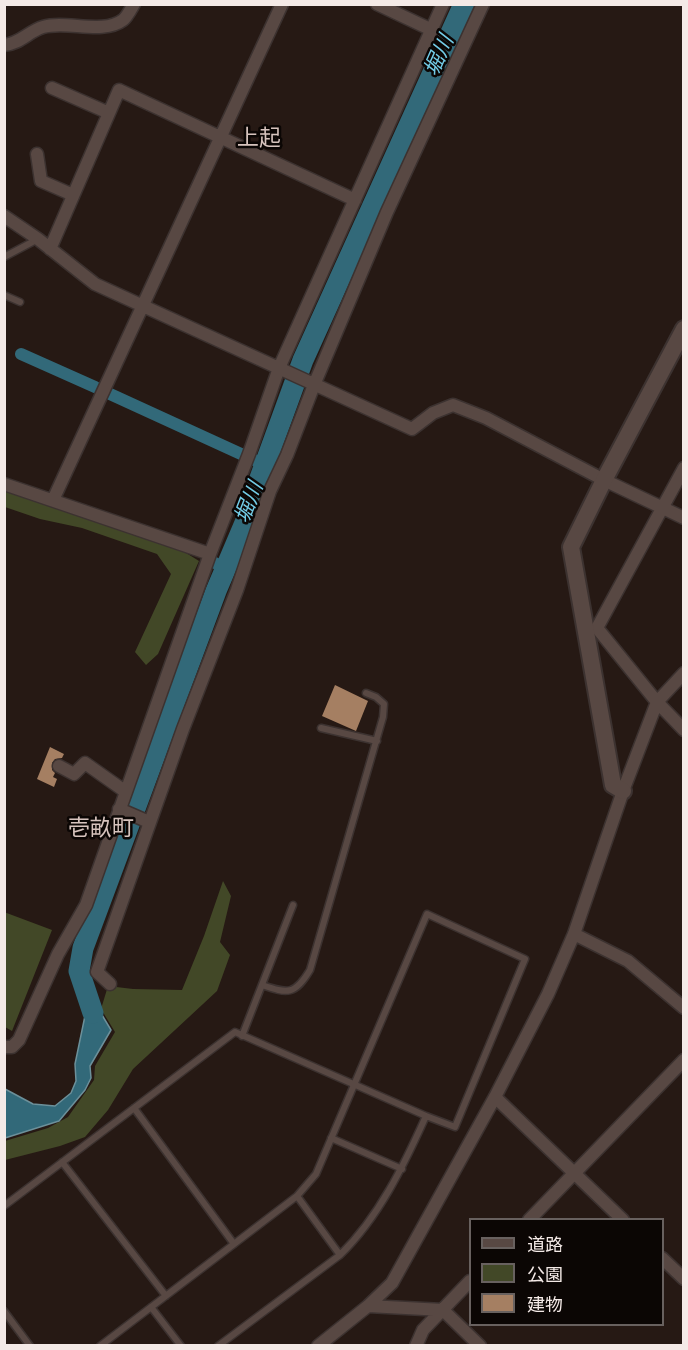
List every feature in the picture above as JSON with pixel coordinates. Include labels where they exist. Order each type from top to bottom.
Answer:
[{"type":"street","points":[[4,45],[12,45],[42,27],[65,25],[104,27],[123,20],[134,4]]},
{"type":"street","points":[[53,500],[282,4]]},
{"type":"street","points":[[377,4],[432,30]]},
{"type":"street","points":[[4,1047],[12,1047],[19,1040],[58,954],[86,905],[210,554],[279,368],[443,4]]},
{"type":"street","points":[[110,984],[97,972],[149,822],[237,590],[270,490],[287,455],[387,212],[483,4]]},
{"type":"street","points":[[52,88],[109,113]]},
{"type":"street","points":[[50,249],[119,90],[355,200]]},
{"type":"street","points":[[37,154],[41,181],[73,195]]},
{"type":"street","points":[[4,216],[38,239],[95,284],[412,429],[433,413],[453,405],[486,418],[604,480],[684,518]]},
{"type":"street","points":[[623,791],[613,785],[571,547],[684,329]]},
{"type":"street","points":[[684,468],[597,628],[657,702],[684,730]]},
{"type":"street","points":[[4,484],[210,554]]},
{"type":"street","points":[[318,1346],[368,1306],[392,1283],[495,1097],[548,994],[574,934],[623,791],[657,702],[684,673]]},
{"type":"street","points":[[58,766],[74,774],[85,763],[126,792]]},
{"type":"street","points":[[119,809],[149,822]]},
{"type":"street","points":[[574,934],[628,961],[684,1008]]},
{"type":"street","points":[[531,1218],[684,1060]]},
{"type":"street","points":[[495,1097],[621,1218]]},
{"type":"street","points":[[664,1259],[684,1279]]},
{"type":"street","points":[[416,1346],[423,1330],[469,1283]]},
{"type":"street","points":[[368,1306],[443,1310],[480,1346]]},
{"type":"lane","points":[[4,257],[38,239]]},
{"type":"lane","points":[[4,296],[20,302]]},
{"type":"lane","points":[[262,985],[282,992],[292,991],[301,984],[310,970],[377,741],[384,704],[376,697],[366,693]]},
{"type":"lane","points":[[321,728],[377,741]]},
{"type":"lane","points":[[242,1036],[293,905]]},
{"type":"lane","points":[[4,1206],[234,1032],[353,1085],[455,1127],[525,959],[427,914],[353,1085],[316,1174],[297,1196],[100,1346]]},
{"type":"lane","points":[[134,1108],[234,1244]]},
{"type":"lane","points":[[218,1346],[340,1255],[356,1239],[402,1169],[426,1116]]},
{"type":"lane","points":[[331,1138],[402,1169]]},
{"type":"lane","points":[[62,1162],[166,1296]]},
{"type":"lane","points":[[297,1196],[340,1255]]},
{"type":"lane","points":[[151,1307],[181,1346]]},
{"type":"lane","points":[[4,1311],[30,1346]]},
{"type":"green space","points":[[5,491],[183,551],[199,561],[158,654],[146,665],[135,652],[171,574],[157,554],[82,528],[40,519],[5,507]]},
{"type":"green space","points":[[223,881],[231,896],[220,942],[230,955],[217,991],[133,1069],[108,1110],[85,1137],[5,1160],[5,1141],[48,1128],[68,1117],[94,1080],[95,1066],[115,1032],[101,1009],[108,986],[182,990]]},
{"type":"green space","points":[[4,912],[52,930],[12,1031],[5,1027]]},
{"type":"water","points":[[86,1011],[102,1015],[111,1030],[90,1066],[91,1078],[85,1090],[59,1121],[5,1138],[5,1089],[33,1104],[55,1106],[71,1093],[76,1081],[75,1064]]},
{"type":"building","points":[[335,685],[368,701],[356,731],[322,716]]},
{"type":"building","points":[[50,747],[64,754],[62,758],[55,759],[52,763],[52,770],[55,773],[53,777],[57,779],[54,787],[37,779]]},
{"type":"waterway","name":"堀川","points":[[93,1013],[79,971],[83,948],[216,591],[247,518],[303,360],[464,4]]},
{"type":"waterway","points":[[21,354],[95,387]]},
{"type":"waterway","points":[[110,394],[241,454]]},
{"type":"waterway","points":[[254,460],[266,463]]},
{"type":"waterway","points":[[213,562],[225,568]]},
{"type":"district","name":"上起","points":[[259,139]]},
{"type":"district","name":"壱畝町","points":[[101,829]]}]
